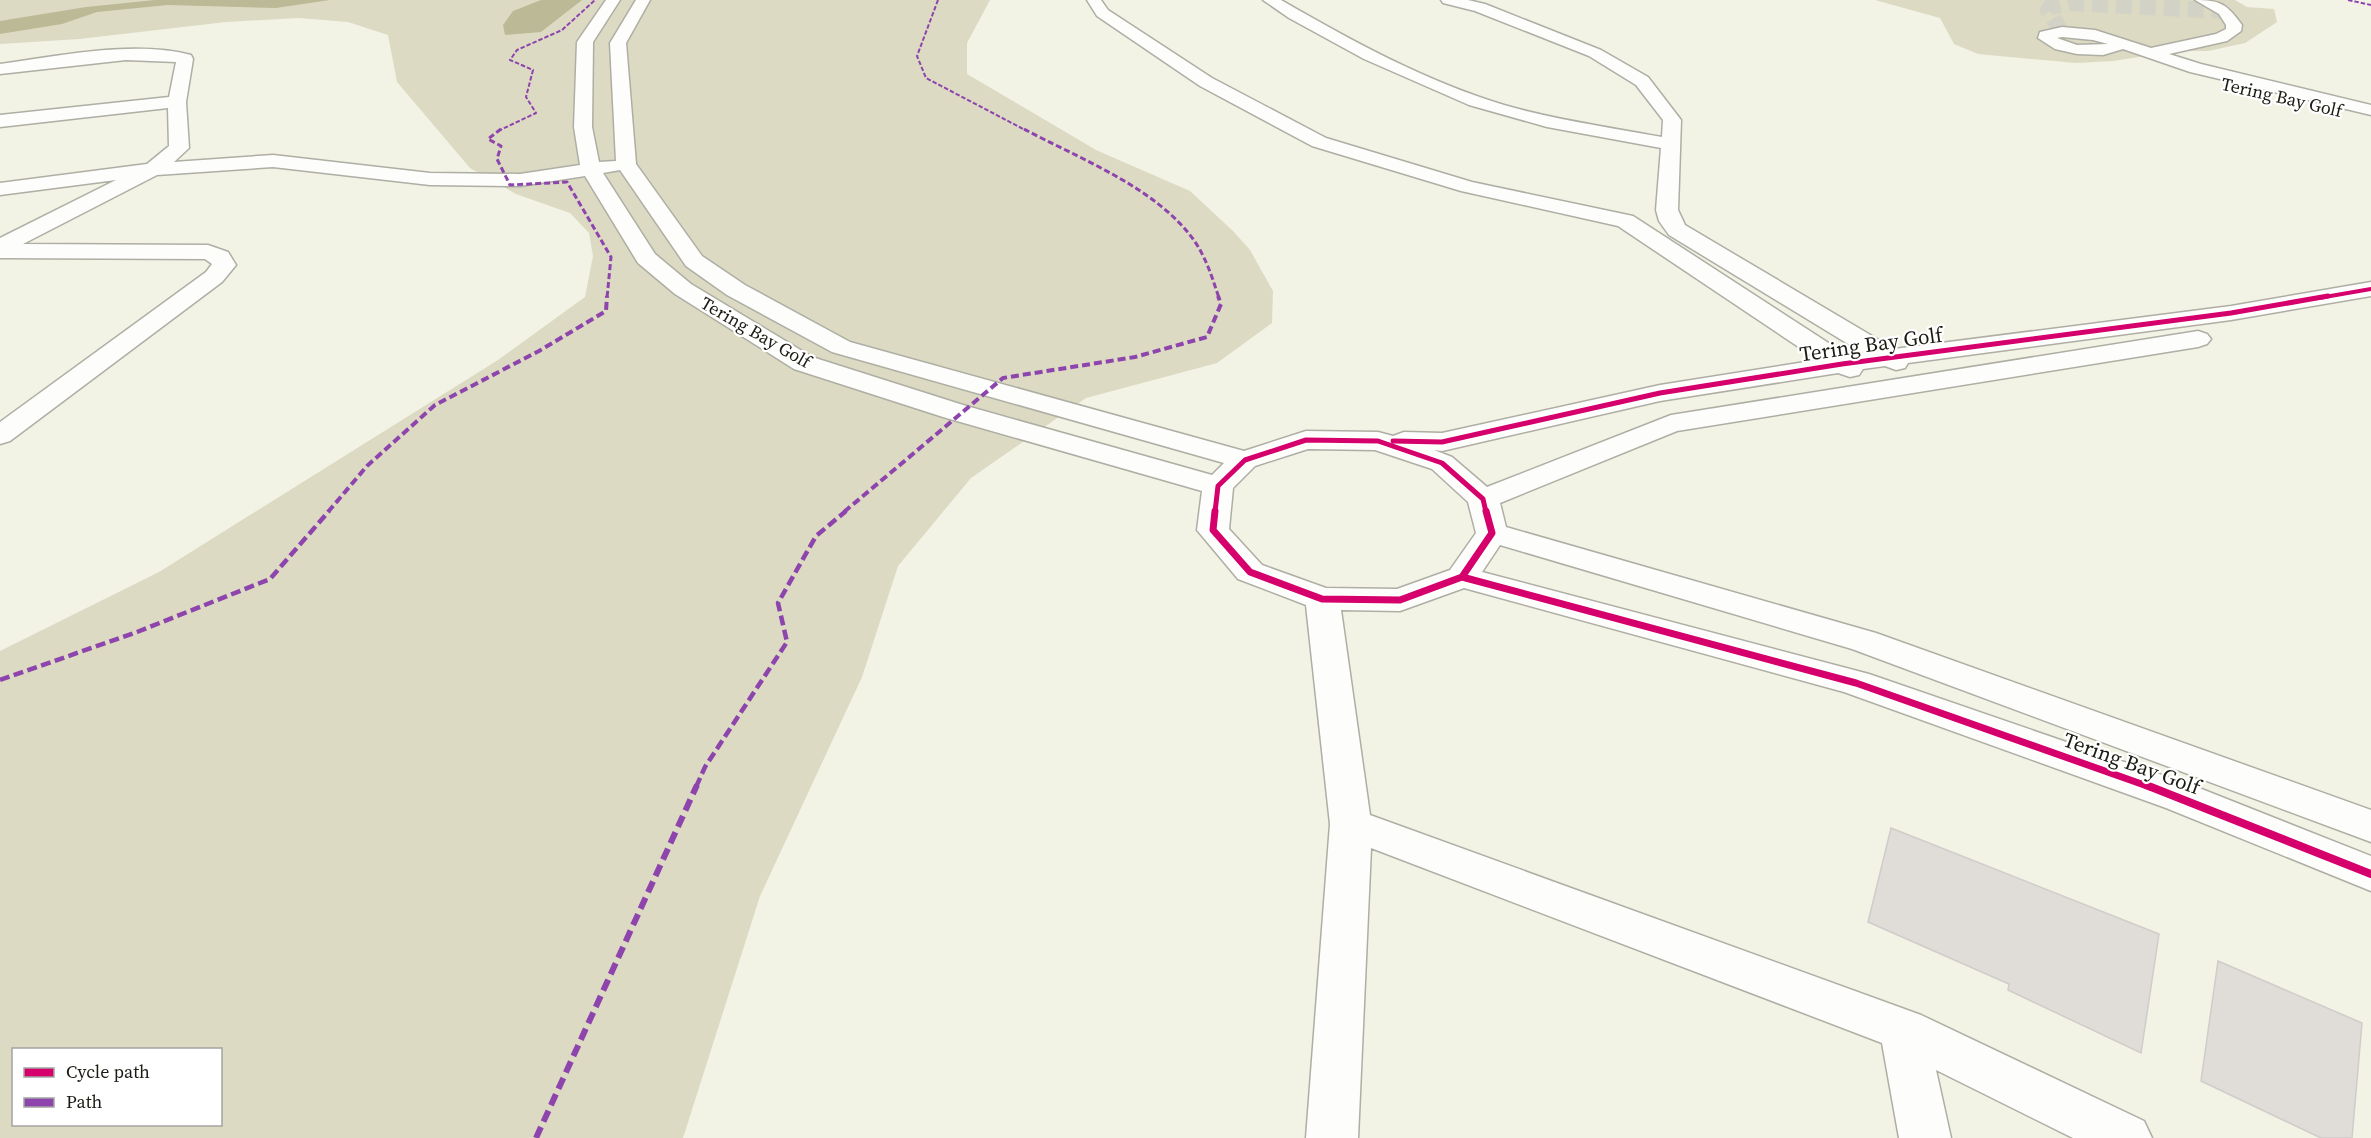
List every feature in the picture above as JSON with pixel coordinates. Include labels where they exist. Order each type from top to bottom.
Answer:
[{"type":"street","name":"Tering Bay Golf","points":[[614,0],[585,42],[583,127],[591,170],[646,258],[683,289],[803,363],[953,411],[1218,486],[1245,460],[1306,440],[1442,442],[1660,393],[1842,364],[2231,314],[2371,289]]},
{"type":"street","points":[[0,189],[153,169],[273,161],[430,179],[520,180],[626,164],[618,43],[643,0]]},
{"type":"street","points":[[1094,0],[1102,14],[1206,82],[1319,142],[1468,187],[1602,215],[1635,226],[1694,268],[1878,389]]},
{"type":"street","points":[[1270,0],[1394,68],[1476,101],[1559,123],[1671,144]]},
{"type":"street","points":[[1448,0],[1480,7],[1595,53],[1642,81],[1672,120],[1667,210],[1677,230],[1926,382]]},
{"type":"street","name":"Tering Bay Golf","points":[[2145,53],[2221,38],[2233,31],[2234,25],[2224,11],[2202,0]]},
{"type":"street","name":"Tering Bay Golf","points":[[2371,110],[2196,68],[2116,44],[2095,35],[2062,32],[2046,35],[2046,38],[2061,46],[2089,50],[2249,91],[2371,118]]},
{"type":"street","name":"Tering Bay Golf","points":[[2089,50],[2111,50],[2116,47],[2116,44]]},
{"type":"street","points":[[0,69],[145,54],[171,54],[185,59],[177,102],[179,148],[153,169],[0,249]]},
{"type":"street","points":[[0,122],[177,102]]},
{"type":"street","name":"Tering Bay Golf","points":[[626,164],[694,261],[736,290],[841,347],[1245,460]]},
{"type":"street","points":[[0,249],[208,252],[220,257],[224,265],[214,277],[0,435]]},
{"type":"street","points":[[1218,486],[1213,530],[1250,572],[1322,599],[1400,600],[1462,577],[1487,516],[1671,424],[1878,389],[2052,364],[2371,309]]},
{"type":"street","name":"Tering Bay Golf","points":[[1378,441],[1442,463],[1487,516],[1864,641],[2371,826]]},
{"type":"street","name":"Tering Bay Golf","points":[[1462,577],[1856,683],[2180,797],[2371,874]]},
{"type":"street","points":[[1322,599],[1351,824],[1332,1138]]},
{"type":"street","points":[[1351,824],[1904,1030],[2126,1138]]},
{"type":"street","points":[[1904,1030],[1925,1138]]},
{"type":"shaded area","points":[[0,0],[990,0],[967,43],[967,74],[1096,150],[1190,191],[1250,250],[1273,291],[1272,323],[1217,363],[1086,398],[971,478],[898,566],[862,677],[760,896],[683,1138],[0,1138],[0,651],[159,572],[498,360],[585,297],[593,256],[589,233],[570,213],[516,194],[470,168],[397,82],[388,35],[348,22],[299,18],[226,22],[79,39],[0,44]]},
{"type":"shaded area","points":[[155,0],[330,0],[276,8],[168,5],[97,12],[62,24],[0,34],[0,21],[86,7]]},
{"type":"shaded area","points":[[541,0],[582,0],[541,32],[505,35],[503,25],[513,11]]},
{"type":"shaded area","points":[[1875,0],[2235,0],[2247,7],[2274,9],[2277,22],[2245,43],[2208,51],[2176,51],[2113,61],[2076,63],[1978,54],[1954,44],[1940,18]]},
{"type":"building","points":[[1891,828],[2159,934],[2141,1053],[2008,990],[2009,984],[1868,922]]},
{"type":"building","points":[[2218,961],[2362,1023],[2352,1138],[2321,1138],[2201,1081]]},
{"type":"tunnel","points":[[2062,32],[2048,10],[2050,7],[2071,3],[2224,11]]},
{"type":"marked path","points":[[0,680],[137,632],[270,579],[367,466],[435,405],[539,351],[606,311],[611,257],[567,182],[510,185],[497,159],[501,146],[488,139],[496,132],[536,113],[526,97],[533,70],[510,60],[517,50],[562,30],[595,0]]},
{"type":"marked path","points":[[536,1138],[705,767],[787,642],[778,603],[816,536],[1003,378],[1135,357],[1207,337],[1221,304],[1207,262],[1193,239],[1166,209],[1124,182],[926,78],[917,56],[938,0]]},
{"type":"marked path","points":[[2348,0],[2371,5]]},
{"type":"cycle path","points":[[1393,441],[1442,442],[1660,393],[1842,364],[2231,313],[2371,289]]},
{"type":"cycle path","points":[[1462,577],[1492,533],[1483,499],[1442,463],[1378,441],[1306,440],[1245,460],[1218,486],[1213,530],[1250,572],[1322,599],[1400,600],[1462,577],[1856,683],[2180,797],[2371,874]]}]
